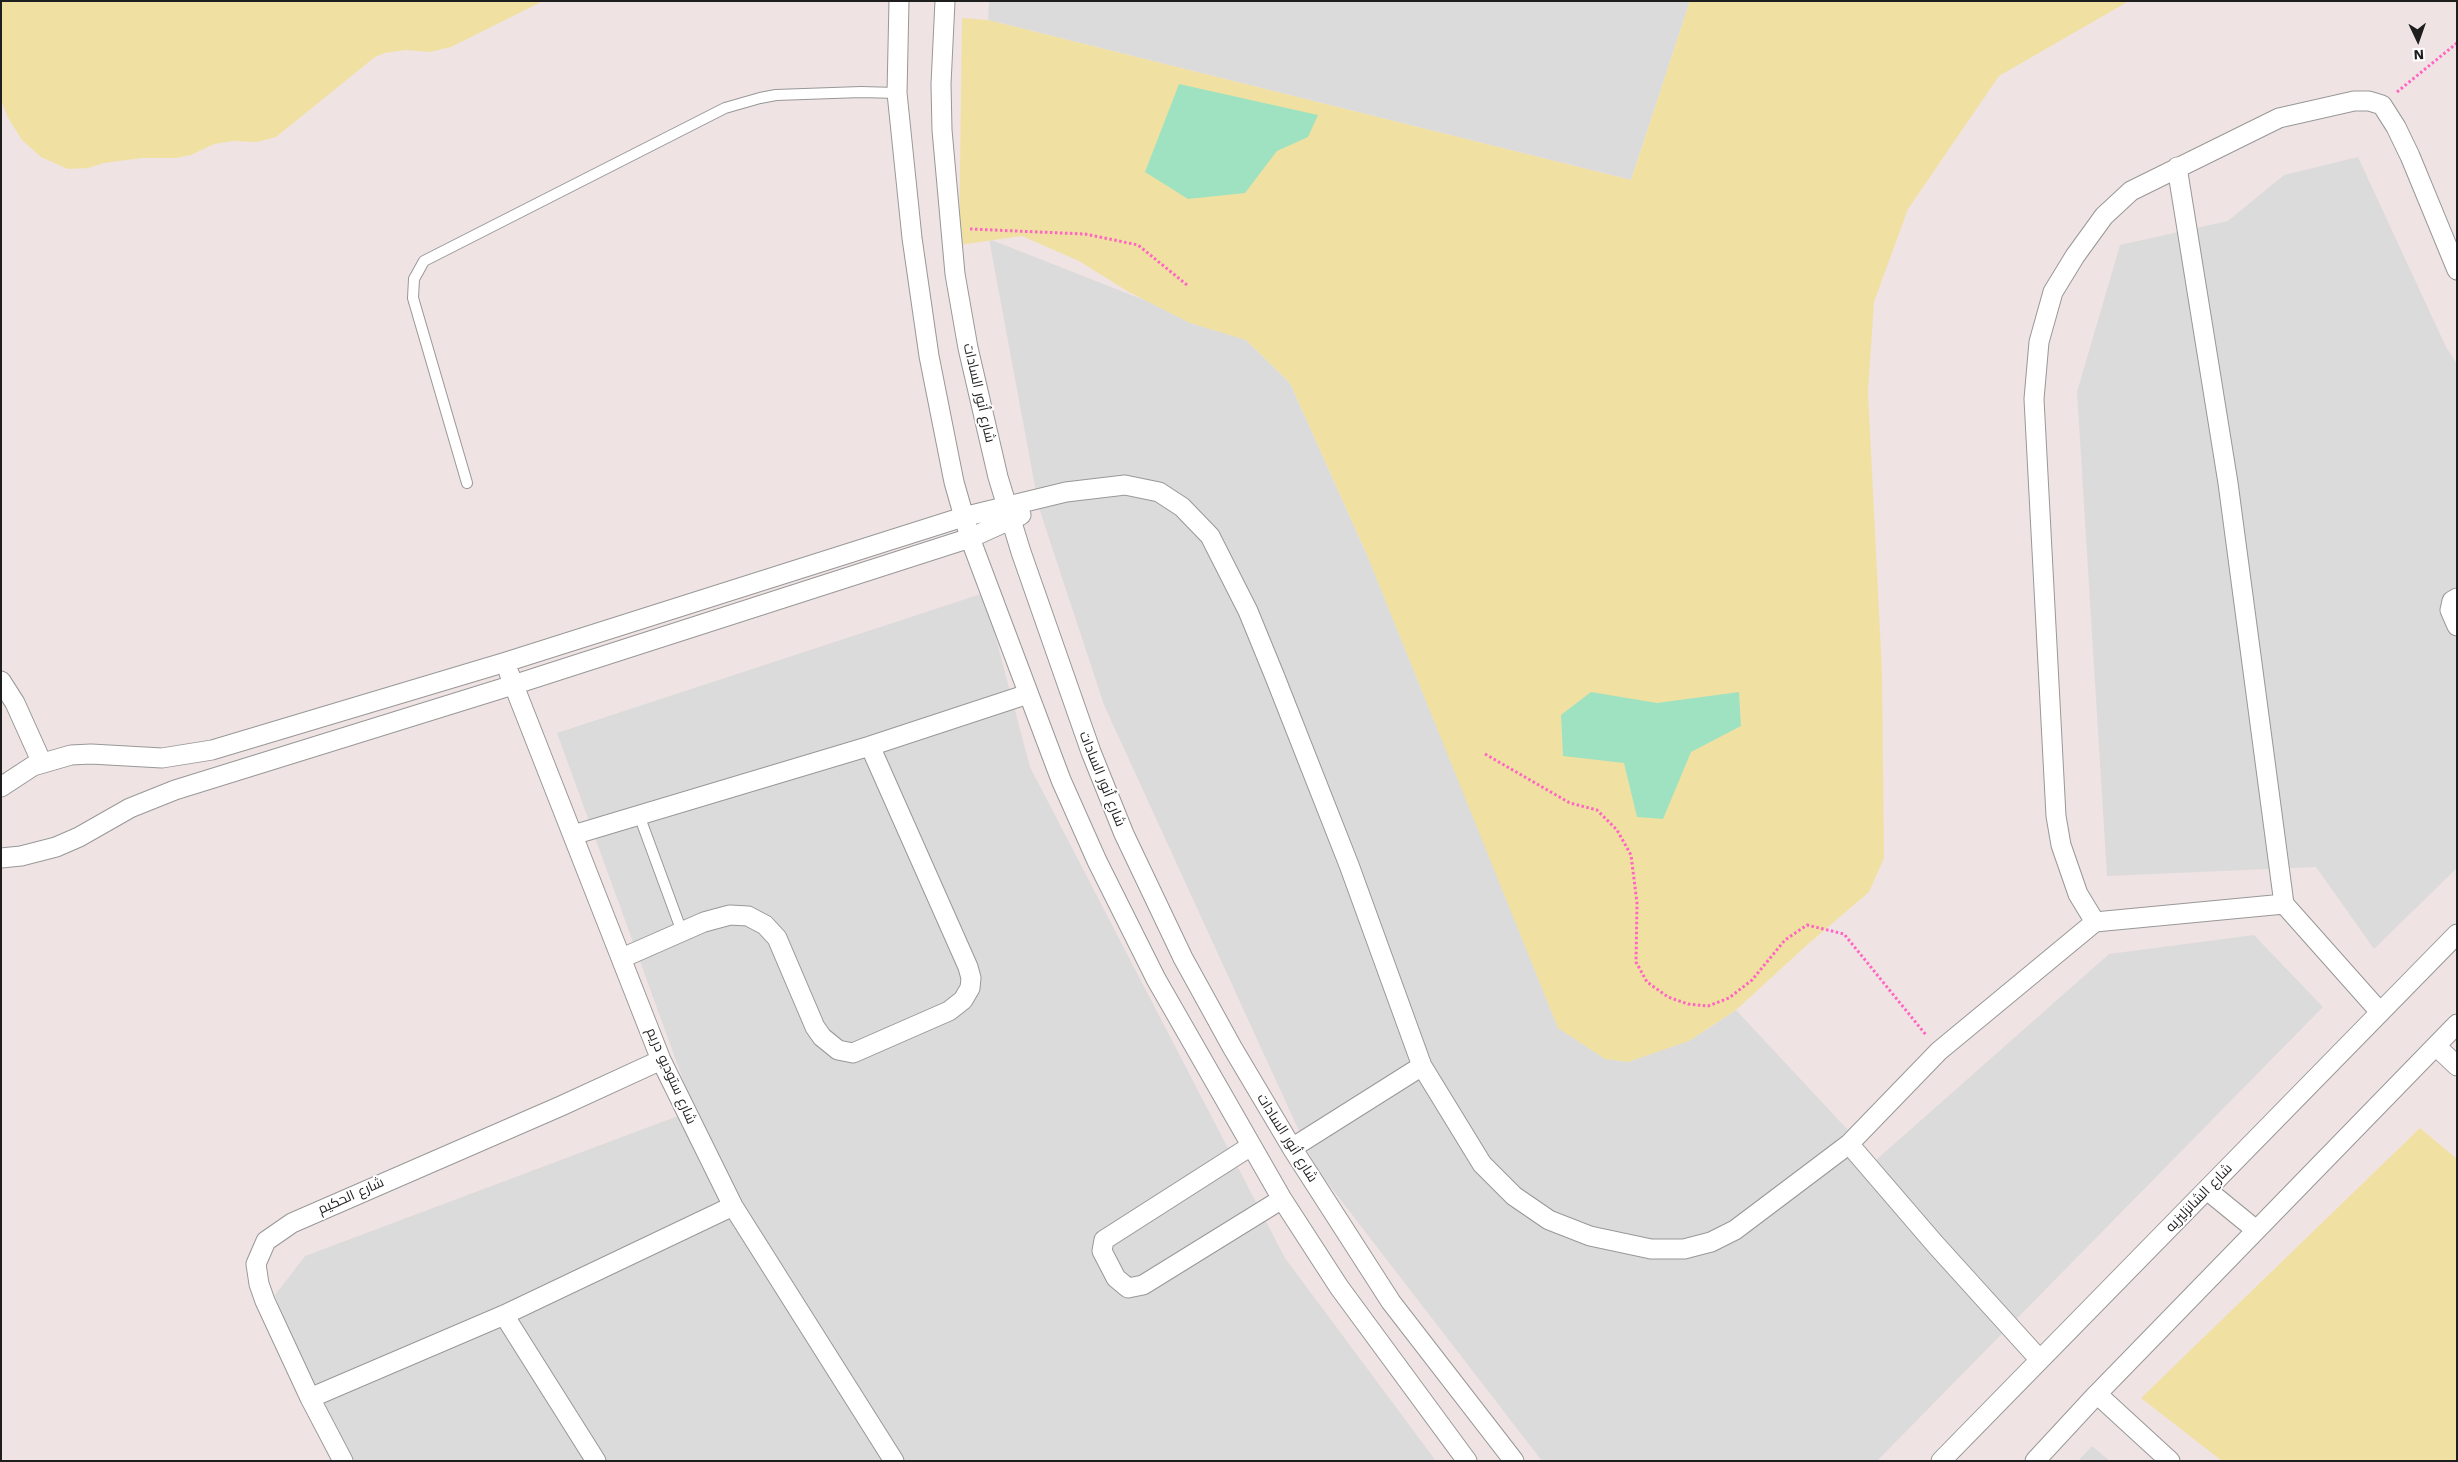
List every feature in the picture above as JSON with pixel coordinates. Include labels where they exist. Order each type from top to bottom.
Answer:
[{"type":"street","points":[[898,1],[897,93],[920,299],[954,482],[970,538],[1061,780],[1101,870],[1156,979],[1282,1199],[1339,1287],[1467,1461]]},
{"type":"street","name":"شارع أنور السادات","points":[[945,1],[941,112],[955,274],[968,348],[1009,513],[1070,696],[1124,834],[1183,958],[1232,1047],[1292,1148],[1391,1302],[1514,1461]]},
{"type":"street","points":[[2096,922],[2078,894],[2061,845],[2056,816],[2034,399],[2039,342],[2053,292],[2075,256],[2104,216],[2131,192],[2177,167],[2278,118],[2354,101],[2369,101],[2382,105],[2410,156],[2457,270]]},
{"type":"street","points":[[2177,167],[2228,483],[2284,904],[2380,1012]]},
{"type":"street","points":[[1,858],[21,856],[56,847],[79,838],[130,808],[175,790],[513,685],[970,538],[1009,513],[1046,498],[1075,491],[1125,484],[1159,492],[1182,507],[1210,536],[1248,611],[1276,677],[1349,866],[1422,1066],[1482,1164],[1514,1196],[1550,1220],[1590,1236],[1651,1249],[1684,1249],[1711,1242],[1735,1230],[1849,1144],[1939,1051],[2096,922],[2284,904]]},
{"type":"street","points":[[1,786],[42,763],[78,755],[162,758],[204,752],[506,662],[963,517],[1009,513]]},
{"type":"street","points":[[2457,598],[2452,601],[2450,610],[2457,626]]},
{"type":"street","name":"شارع ستوديو دريم","points":[[506,662],[513,685],[622,958],[660,1060],[733,1206],[894,1461]]},
{"type":"street","points":[[1,681],[15,704],[42,763]]},
{"type":"street","points":[[573,835],[870,746],[1028,694]]},
{"type":"street","points":[[622,958],[682,932],[730,915],[748,916],[765,925],[777,938],[815,1027],[822,1037],[838,1050],[853,1053],[949,1011],[963,1000],[970,988],[971,978],[968,967],[870,746]]},
{"type":"street","name":"شارع الشانزليزيه","points":[[1941,1461],[2457,934]]},
{"type":"street","points":[[2035,1461],[2097,1394],[2457,1024]]},
{"type":"street","points":[[2436,1046],[2457,1066]]},
{"type":"street","name":"شارع الحكيم","points":[[343,1461],[310,1398],[259,1284],[256,1264],[266,1240],[292,1223],[561,1106],[660,1060]]},
{"type":"street","points":[[1292,1148],[1422,1066]]},
{"type":"street","points":[[1849,1144],[1935,1244],[2040,1360]]},
{"type":"street","points":[[1251,1146],[1104,1240],[1102,1250],[1116,1278],[1128,1288],[1143,1285],[1282,1199]]},
{"type":"street","points":[[2207,1190],[2256,1230]]},
{"type":"street","points":[[310,1398],[504,1314],[733,1206]]},
{"type":"street","points":[[504,1314],[596,1461]]},
{"type":"street","points":[[2097,1394],[2170,1461]]},
{"type":"lane","points":[[467,483],[413,298],[414,279],[424,261],[725,108],[760,98],[776,96],[852,92],[897,93]]},
{"type":"lane","points":[[639,816],[682,932]]},
{"type":"path","points":[[2382,105],[2428,65],[2457,44]]},
{"type":"path","points":[[950,228],[1085,234],[1138,245],[1187,285]]},
{"type":"path","points":[[1485,754],[1570,803],[1596,810],[1617,830],[1631,855],[1637,903],[1636,962],[1647,982],[1668,997],[1688,1004],[1708,1006],[1729,998],[1752,980],[1784,940],[1807,925],[1844,934],[1939,1051]]},
{"type":"shaded area","points":[[1,1],[543,1],[451,47],[430,52],[406,50],[385,53],[375,57],[276,137],[257,142],[233,141],[214,144],[191,155],[176,158],[142,158],[104,163],[88,168],[68,169],[41,157],[22,140],[8,118],[1,100]]},
{"type":"shaded area","points":[[989,1],[1690,1],[1631,180],[988,20]]},
{"type":"shaded area","points":[[1690,1],[2129,1],[1999,76],[1908,209],[1874,302],[1868,392],[1882,672],[1884,858],[1869,892],[1807,945],[1736,1010],[1689,1041],[1628,1062],[1605,1059],[1558,1028],[1367,555],[1290,383],[1246,340],[1190,323],[1127,291],[1079,261],[1022,236],[959,245],[962,18],[988,20],[1631,180]]},
{"type":"shaded area","points":[[1179,84],[1318,115],[1308,137],[1277,151],[1245,193],[1188,199],[1145,172]]},
{"type":"shaded area","points":[[2358,157],[2446,347],[2457,364],[2457,868],[2374,949],[2316,867],[2107,876],[2077,392],[2120,245],[2228,221],[2284,175]]},
{"type":"shaded area","points":[[989,239],[1246,340],[1290,383],[1367,555],[1689,1041],[1736,1010],[1876,1160],[2109,954],[2254,935],[2323,1007],[1877,1461],[1542,1461],[1316,1168],[1104,705],[1039,508]]},
{"type":"shaded area","points":[[984,593],[1030,767],[1285,1258],[1436,1461],[340,1461],[332,1449],[275,1295],[305,1256],[694,1110],[557,733]]},
{"type":"shaded area","points":[[1591,692],[1657,703],[1739,692],[1741,726],[1691,752],[1663,819],[1637,817],[1624,763],[1563,756],[1561,715]]},
{"type":"shaded area","points":[[2420,1128],[2457,1159],[2457,1461],[2222,1461],[2141,1398]]},
{"type":"shaded area","points":[[2092,1446],[2110,1461],[2078,1461]]}]
